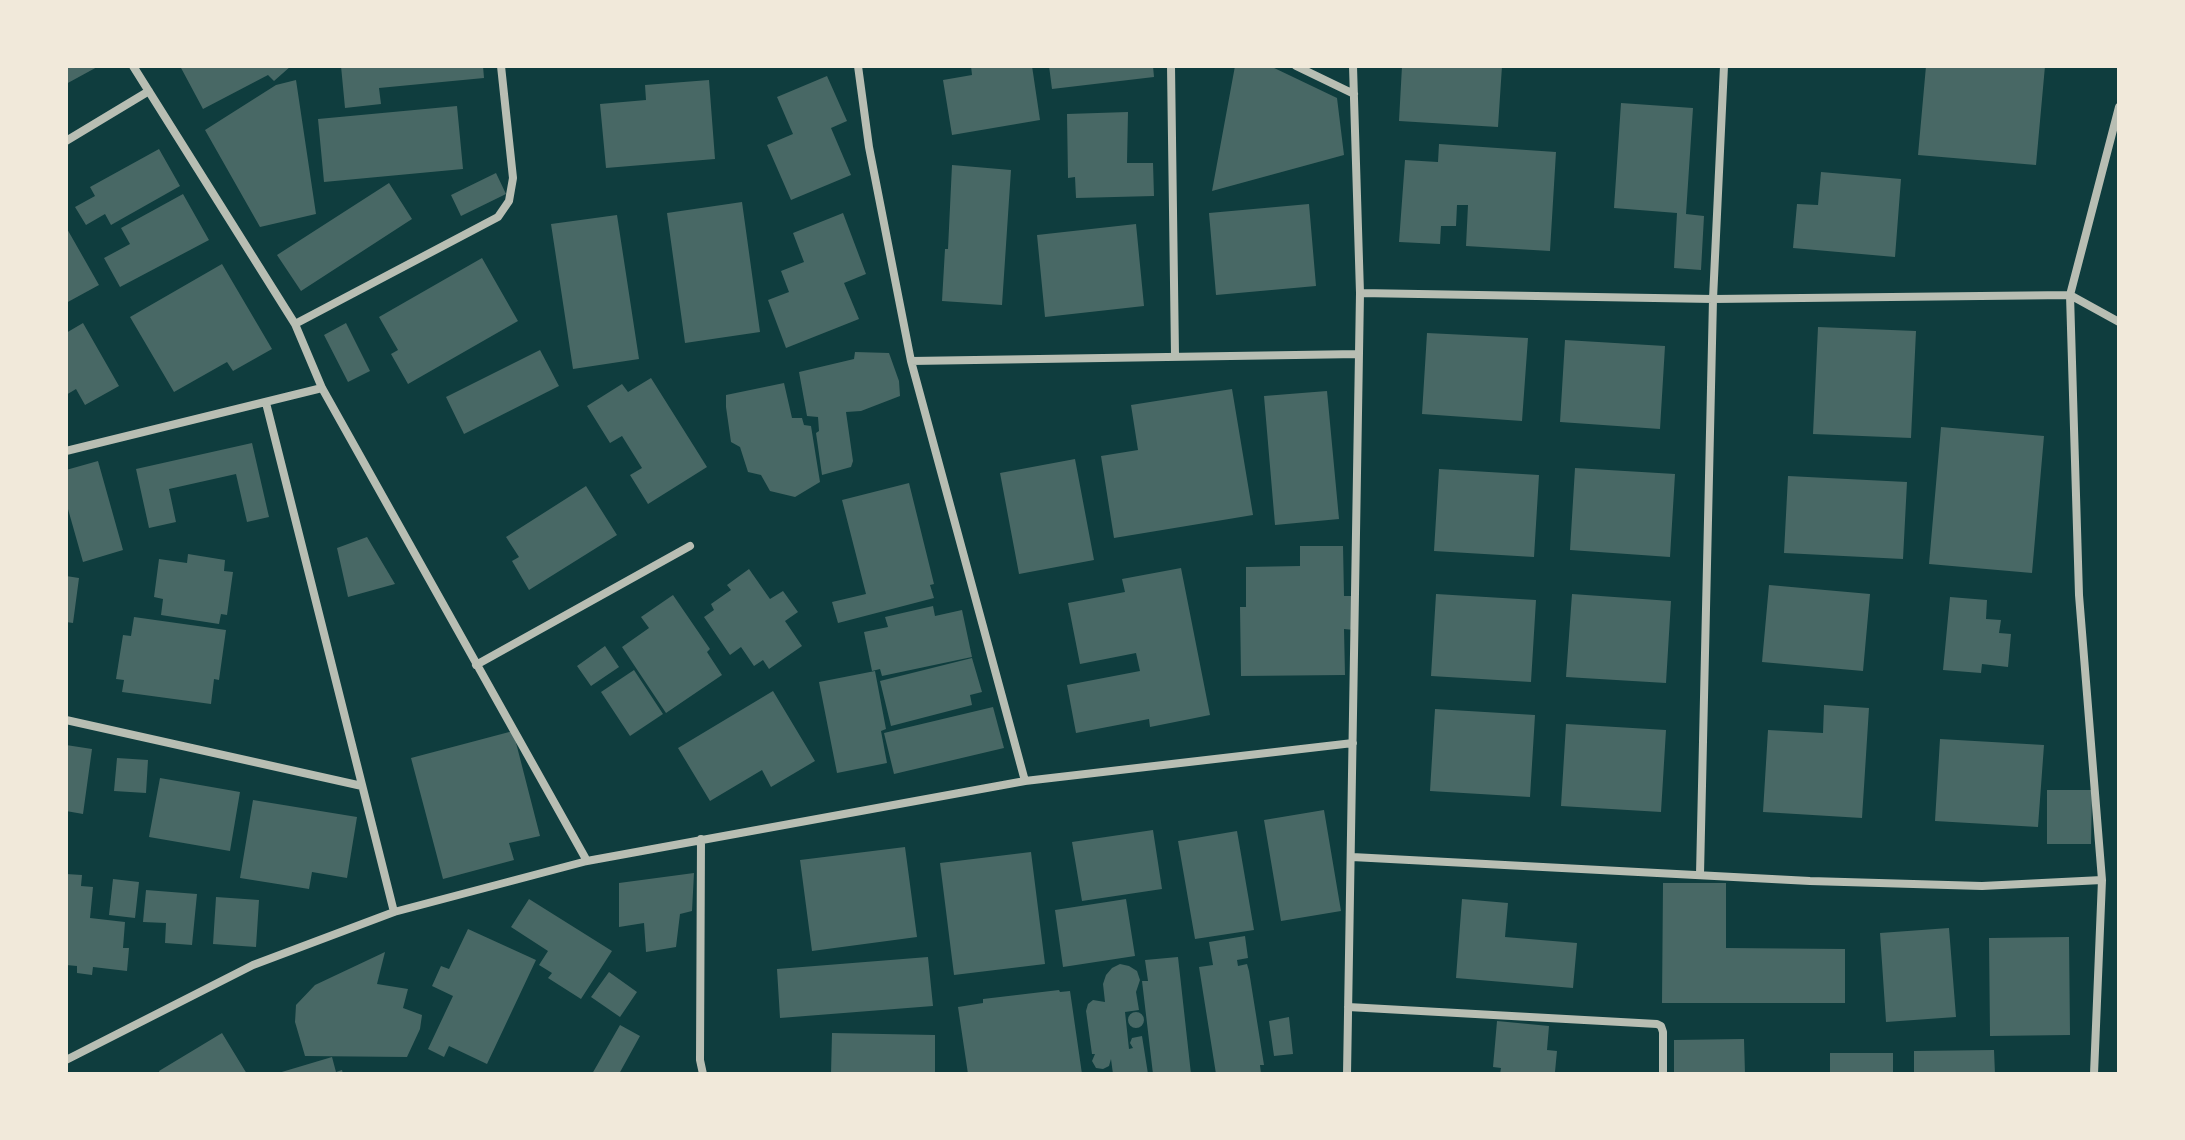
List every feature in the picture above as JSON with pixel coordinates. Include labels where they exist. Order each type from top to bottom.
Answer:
[{"type":"street","points":[[133,66],[295,324],[322,388],[587,861]]},
{"type":"street","points":[[295,324],[498,217],[509,201],[513,178],[501,66]]},
{"type":"street","points":[[858,66],[869,147],[911,361],[1025,781]]},
{"type":"street","points":[[1171,66],[1175,355]]},
{"type":"street","points":[[1296,66],[1354,94]]},
{"type":"street","points":[[1347,1074],[1360,293],[1353,66]]},
{"type":"street","points":[[1700,874],[1713,299],[1724,66]]},
{"type":"street","points":[[66,141],[149,91]]},
{"type":"street","points":[[2094,1074],[2102,880],[2079,595],[2070,295],[2119,107]]},
{"type":"street","points":[[1360,293],[1713,299],[2070,295],[2119,322]]},
{"type":"street","points":[[911,361],[1359,354]]},
{"type":"street","points":[[66,451],[322,388]]},
{"type":"street","points":[[266,403],[394,912]]},
{"type":"street","points":[[476,665],[690,546]]},
{"type":"street","points":[[66,720],[362,786]]},
{"type":"street","points":[[66,1060],[253,965],[394,912],[587,861],[1025,781],[1353,743]]},
{"type":"street","points":[[701,839],[700,1060],[703,1074]]},
{"type":"street","points":[[1352,857],[1810,881],[1982,886],[2102,880]]},
{"type":"street","points":[[1348,1007],[1657,1024],[1663,1032],[1663,1074]]},
{"type":"building","points":[[66,66],[99,66],[66,84]]},
{"type":"building","points":[[180,66],[291,66],[274,81],[268,75],[203,109]]},
{"type":"building","points":[[341,66],[483,66],[484,78],[379,88],[381,104],[345,108]]},
{"type":"building","points":[[971,66],[1032,66],[1040,120],[952,135],[943,80],[972,75]]},
{"type":"building","points":[[1049,66],[1153,66],[1154,77],[1052,89]]},
{"type":"building","points":[[1235,66],[1270,66],[1337,98],[1344,155],[1212,191]]},
{"type":"building","points":[[1402,66],[1502,66],[1498,127],[1399,121]]},
{"type":"building","points":[[1926,66],[2045,66],[2036,165],[1918,155]]},
{"type":"building","points":[[827,76],[847,121],[831,128],[851,175],[791,200],[767,145],[793,134],[777,97]]},
{"type":"building","points":[[296,80],[316,214],[260,227],[205,130],[276,85]]},
{"type":"building","points":[[709,80],[715,159],[606,168],[600,104],[646,100],[645,85]]},
{"type":"building","points":[[1621,103],[1693,108],[1686,214],[1704,216],[1701,270],[1674,268],[1677,213],[1614,208]]},
{"type":"building","points":[[457,106],[463,169],[324,182],[318,119]]},
{"type":"building","points":[[1128,112],[1127,163],[1153,163],[1154,196],[1076,198],[1075,177],[1068,178],[1067,114]]},
{"type":"building","points":[[1439,144],[1556,152],[1550,251],[1466,246],[1468,205],[1457,205],[1456,226],[1441,226],[1440,244],[1399,242],[1405,160],[1438,162]]},
{"type":"building","points":[[159,149],[180,186],[111,225],[105,214],[86,225],[75,207],[95,196],[90,187]]},
{"type":"building","points":[[952,165],[1011,170],[1002,305],[942,301]]},
{"type":"building","points":[[1821,172],[1901,179],[1895,257],[1793,248],[1797,204],[1818,205]]},
{"type":"building","points":[[496,173],[506,194],[461,216],[451,195]]},
{"type":"building","points":[[389,183],[412,219],[301,291],[277,255]]},
{"type":"building","points":[[183,194],[209,240],[120,287],[104,258],[130,244],[121,228]]},
{"type":"building","points":[[742,202],[760,332],[685,343],[667,213]]},
{"type":"building","points":[[1309,204],[1316,286],[1216,295],[1209,213]]},
{"type":"building","points":[[843,213],[866,274],[844,283],[859,319],[786,348],[768,300],[789,292],[781,271],[804,262],[793,233]]},
{"type":"building","points":[[617,215],[639,359],[573,369],[551,224]]},
{"type":"building","points":[[1136,224],[1144,306],[1045,317],[1037,235]]},
{"type":"building","points":[[66,227],[99,285],[66,303]]},
{"type":"building","points":[[482,258],[518,321],[408,384],[391,354],[398,350],[379,317]]},
{"type":"building","points":[[222,264],[272,349],[233,371],[227,362],[174,392],[130,317]]},
{"type":"building","points":[[83,323],[119,386],[85,405],[76,389],[66,395],[66,333]]},
{"type":"building","points":[[346,323],[370,371],[348,382],[324,335]]},
{"type":"building","points":[[1818,327],[1916,331],[1911,438],[1813,434]]},
{"type":"building","points":[[1427,333],[1528,338],[1522,421],[1422,414]]},
{"type":"building","points":[[1565,340],[1665,346],[1660,429],[1560,422]]},
{"type":"building","points":[[540,350],[559,386],[464,434],[446,397]]},
{"type":"building","points":[[855,352],[889,353],[899,381],[900,396],[861,411],[846,412],[853,461],[851,467],[822,475],[816,433],[819,431],[818,417],[807,416],[799,372],[854,359]]},
{"type":"building","points":[[651,378],[707,467],[648,504],[630,475],[642,468],[622,436],[610,443],[587,406],[622,384],[628,392]]},
{"type":"building","points":[[784,383],[792,418],[802,418],[804,425],[811,426],[820,482],[795,497],[770,491],[761,475],[748,472],[740,447],[731,442],[726,407],[726,395]]},
{"type":"building","points":[[1232,389],[1253,515],[1114,538],[1101,456],[1138,450],[1131,405]]},
{"type":"building","points":[[1327,391],[1339,519],[1275,525],[1264,396]]},
{"type":"building","points":[[1941,427],[2044,436],[2032,573],[1929,564]]},
{"type":"building","points":[[252,443],[269,517],[247,522],[236,474],[169,489],[176,522],[149,528],[136,469]]},
{"type":"building","points":[[1075,459],[1094,560],[1019,574],[1000,473]]},
{"type":"building","points":[[98,461],[123,550],[83,562],[66,502],[66,470]]},
{"type":"building","points":[[1575,468],[1675,474],[1670,557],[1570,550]]},
{"type":"building","points":[[1439,469],[1539,475],[1534,557],[1434,551]]},
{"type":"building","points":[[1788,476],[1907,482],[1903,559],[1784,553]]},
{"type":"building","points":[[909,483],[934,584],[930,585],[934,598],[838,623],[832,602],[866,594],[842,500]]},
{"type":"building","points":[[586,486],[617,535],[529,590],[512,561],[519,557],[506,537]]},
{"type":"building","points":[[367,537],[395,584],[348,597],[337,548]]},
{"type":"building","points":[[1300,546],[1343,546],[1344,596],[1354,596],[1354,630],[1344,629],[1345,675],[1241,676],[1240,607],[1246,607],[1246,567],[1300,566]]},
{"type":"building","points":[[188,554],[225,560],[224,571],[233,572],[227,615],[221,614],[219,624],[161,615],[163,599],[154,597],[159,559],[187,563]]},
{"type":"building","points":[[1181,568],[1210,715],[1150,727],[1149,719],[1076,733],[1067,685],[1140,671],[1136,653],[1080,664],[1068,603],[1125,592],[1122,579]]},
{"type":"building","points":[[749,569],[770,599],[783,591],[798,612],[785,621],[802,646],[769,669],[763,660],[754,666],[741,647],[730,655],[704,617],[714,610],[711,604],[731,590],[727,585]]},
{"type":"building","points":[[66,576],[79,578],[73,623],[66,622]]},
{"type":"building","points":[[1769,585],[1870,594],[1863,671],[1762,662]]},
{"type":"building","points":[[1436,594],[1536,600],[1531,682],[1431,676]]},
{"type":"building","points":[[1572,594],[1671,601],[1666,683],[1566,677]]},
{"type":"building","points":[[673,595],[710,649],[707,652],[722,675],[666,713],[622,647],[649,628],[641,617]]},
{"type":"building","points":[[1950,597],[1987,600],[1986,619],[2001,620],[1999,633],[2011,634],[2008,667],[1982,664],[1981,673],[1943,670]]},
{"type":"building","points":[[933,606],[935,616],[962,610],[972,657],[882,676],[880,669],[872,671],[864,632],[888,627],[885,617]]},
{"type":"building","points":[[134,617],[226,630],[219,680],[214,679],[211,704],[122,692],[124,680],[116,679],[123,635],[131,636]]},
{"type":"building","points":[[605,646],[619,667],[591,686],[577,666]]},
{"type":"building","points":[[972,658],[982,692],[970,695],[972,705],[891,726],[880,681]]},
{"type":"building","points":[[634,670],[663,714],[630,736],[601,692]]},
{"type":"building","points":[[875,671],[886,729],[881,731],[887,763],[837,773],[819,682]]},
{"type":"building","points":[[773,691],[815,761],[771,787],[762,770],[710,801],[678,748]]},
{"type":"building","points":[[1824,705],[1869,708],[1862,818],[1763,812],[1768,730],[1823,733]]},
{"type":"building","points":[[993,707],[1004,748],[894,774],[884,733]]},
{"type":"building","points":[[1435,709],[1535,715],[1530,797],[1430,791]]},
{"type":"building","points":[[1566,724],[1666,730],[1661,812],[1561,806]]},
{"type":"building","points":[[513,731],[540,836],[509,843],[514,860],[443,879],[411,758]]},
{"type":"building","points":[[1940,739],[2044,745],[2038,827],[1935,821]]},
{"type":"building","points":[[66,745],[92,749],[83,814],[66,811]]},
{"type":"building","points":[[117,758],[148,760],[146,793],[114,791]]},
{"type":"building","points":[[160,778],[240,792],[230,851],[149,837]]},
{"type":"building","points":[[2047,790],[2092,790],[2091,844],[2047,844]]},
{"type":"building","points":[[253,800],[357,817],[347,878],[312,872],[309,889],[240,878]]},
{"type":"building","points":[[1324,810],[1341,911],[1281,921],[1264,820]]},
{"type":"building","points":[[1153,830],[1162,889],[1082,901],[1072,842]]},
{"type":"building","points":[[1237,831],[1254,930],[1195,939],[1178,841]]},
{"type":"building","points":[[905,847],[917,937],[812,951],[800,860]]},
{"type":"building","points":[[1031,852],[1045,964],[954,975],[940,863]]},
{"type":"building","points":[[694,873],[692,911],[680,914],[676,947],[646,952],[644,923],[619,927],[619,883]]},
{"type":"building","points":[[66,874],[82,875],[81,886],[93,887],[90,918],[125,922],[123,948],[129,948],[127,971],[93,967],[92,975],[77,973],[77,966],[66,965]]},
{"type":"building","points":[[113,879],[139,882],[135,918],[109,915]]},
{"type":"building","points":[[1663,883],[1726,883],[1726,948],[1845,949],[1845,1003],[1662,1003]]},
{"type":"building","points":[[146,890],[197,894],[192,945],[165,943],[166,923],[143,922]]},
{"type":"building","points":[[216,897],[259,900],[256,947],[213,944]]},
{"type":"building","points":[[529,899],[612,951],[581,999],[548,978],[552,973],[539,965],[548,951],[511,927]]},
{"type":"building","points":[[1126,899],[1135,956],[1063,967],[1055,910]]},
{"type":"building","points":[[1462,899],[1508,903],[1505,937],[1577,943],[1573,988],[1456,978]]},
{"type":"building","points":[[1949,928],[1956,1017],[1886,1022],[1880,933]]},
{"type":"building","points":[[468,929],[536,960],[487,1064],[449,1046],[444,1057],[428,1049],[453,996],[432,986],[441,966],[449,969]]},
{"type":"building","points":[[1245,936],[1248,958],[1237,960],[1238,966],[1247,964],[1249,971],[1264,1065],[1260,1065],[1261,1074],[1216,1074],[1199,967],[1213,965],[1209,942]]},
{"type":"building","points":[[2069,937],[2070,1035],[1990,1036],[1989,938]]},
{"type":"building","points":[[385,952],[377,984],[408,989],[403,1008],[422,1015],[420,1029],[407,1057],[305,1056],[295,1022],[296,1005],[315,985]]},
{"type":"building","points":[[928,957],[933,1006],[780,1018],[777,969]]},
{"type":"building","points":[[1178,957],[1191,1074],[1153,1074],[1142,981],[1148,981],[1145,960]]},
{"type":"building","points":[[1120,964],[1137,971],[1140,980],[1136,992],[1139,1010],[1125,1012],[1129,1049],[1133,1048],[1130,1043],[1132,1038],[1142,1036],[1148,1074],[1113,1074],[1111,1059],[1109,1066],[1103,1069],[1096,1068],[1092,1061],[1095,1054],[1092,1054],[1086,1011],[1088,1004],[1093,1000],[1105,1002],[1103,984],[1106,975]]},
{"type":"building","points":[[609,972],[637,992],[620,1017],[591,997]]},
{"type":"building","points":[[1070,991],[1082,1074],[968,1074],[958,1007],[983,1003],[983,999]]},
{"type":"building","points":[[1133,1012],[1139,1012],[1144,1020],[1142,1026],[1133,1028],[1128,1023],[1128,1017]]},
{"type":"building","points":[[1289,1017],[1293,1054],[1274,1056],[1269,1021]]},
{"type":"building","points":[[1497,1021],[1549,1026],[1547,1050],[1557,1051],[1555,1072],[1500,1074],[1501,1068],[1493,1067]]},
{"type":"building","points":[[620,1025],[640,1036],[619,1074],[592,1074]]},
{"type":"building","points":[[222,1033],[247,1074],[160,1074],[159,1071]]},
{"type":"building","points":[[832,1033],[935,1035],[935,1074],[831,1074]]},
{"type":"building","points":[[1744,1039],[1745,1074],[1674,1074],[1674,1040]]},
{"type":"building","points":[[1994,1050],[1995,1074],[1914,1074],[1914,1051]]},
{"type":"building","points":[[1830,1053],[1893,1053],[1893,1074],[1830,1074]]},
{"type":"building","points":[[332,1057],[336,1072],[342,1070],[343,1074],[275,1074]]}]
